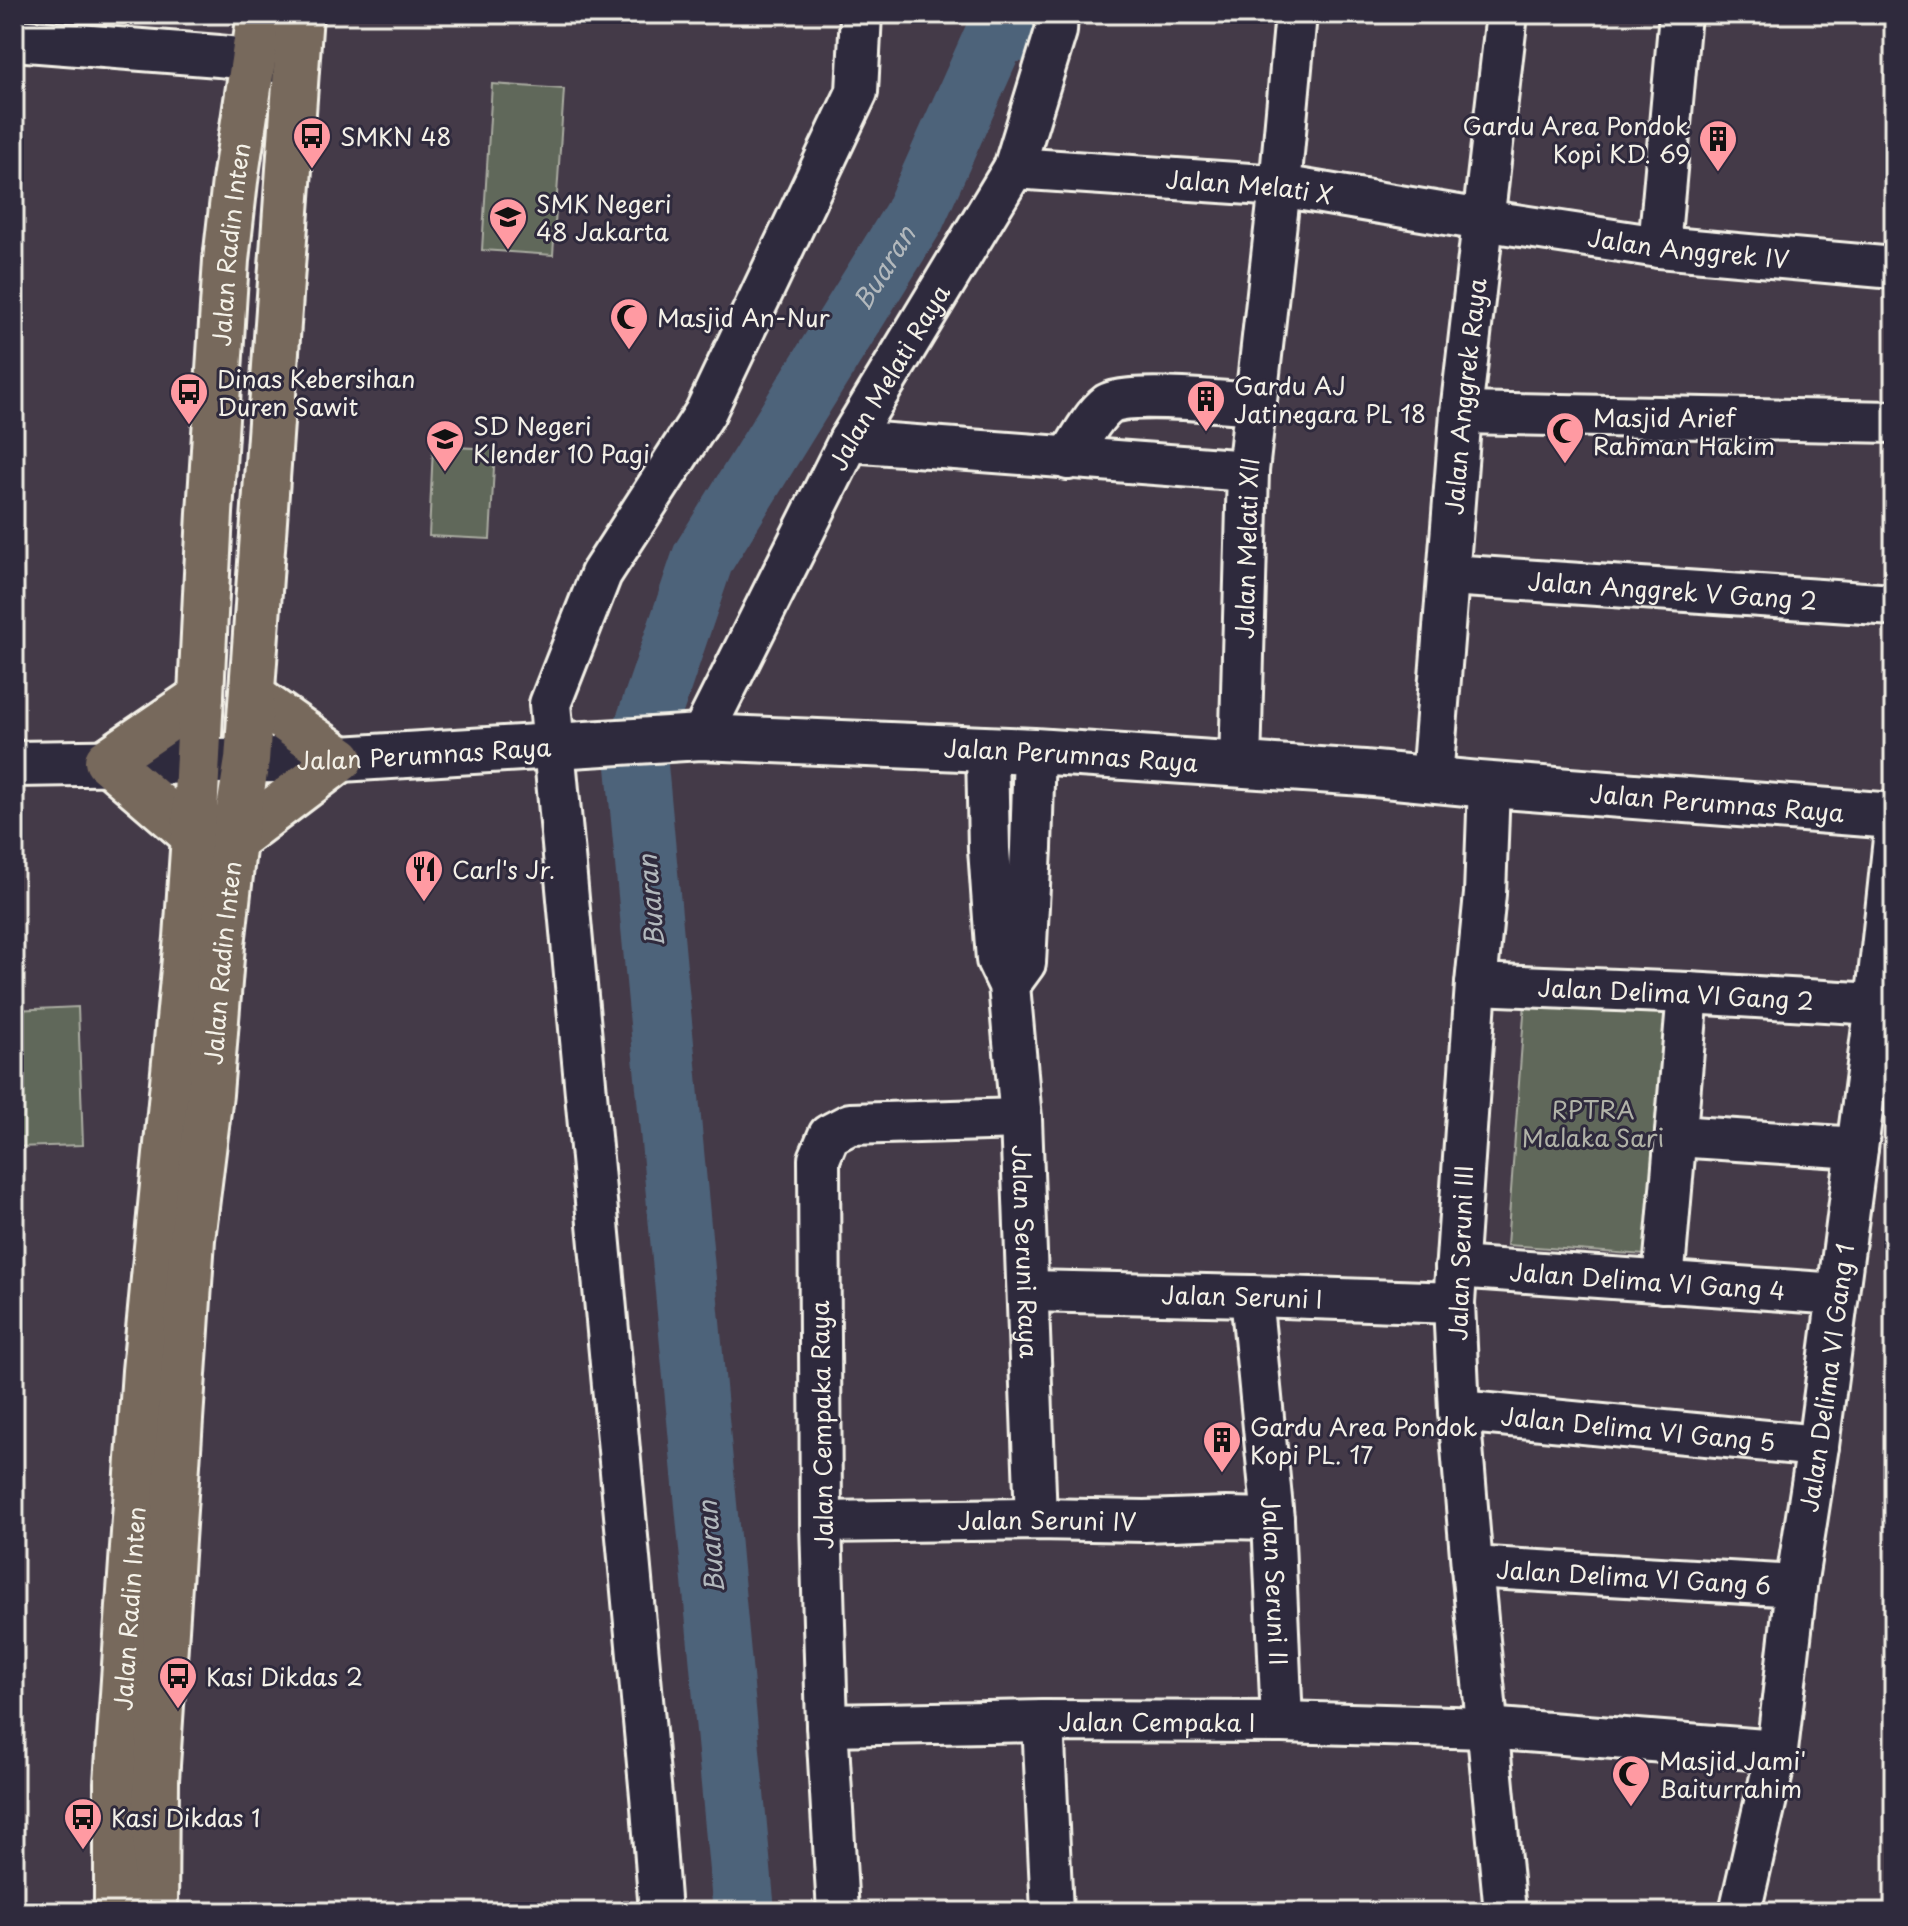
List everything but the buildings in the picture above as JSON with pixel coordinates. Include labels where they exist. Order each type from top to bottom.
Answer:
[{"type":"main road","name":"Jalan Radin Inten","points":[[155,1912],[156,1780],[192,1239],[210,1094],[222,945],[214,838],[198,762],[201,697],[226,260],[260,14]]},
{"type":"main road","name":"Jalan Radin Inten","points":[[117,1912],[117,1783],[145,1371],[187,938],[214,838],[247,760],[300,14]]},
{"type":"main road","points":[[201,697],[107,761],[214,838],[341,759],[252,696]]},
{"type":"street","points":[[660,1912],[566,745],[550,704],[601,574],[705,413],[857,92],[861,14]]},
{"type":"street","name":"Jalan Melati Raya","points":[[690,737],[849,441],[1014,168],[1056,31],[1057,14]]},
{"type":"street","name":"Jalan Melati XII","points":[[1240,766],[1248,471],[1296,14]]},
{"type":"street","name":"Jalan Anggrek Raya","points":[[1432,779],[1461,413],[1507,14]]},
{"type":"street","points":[[1659,247],[1680,14]]},
{"type":"street","points":[[14,40],[297,64]]},
{"type":"street","name":"Jalan Melati X","points":[[1014,168],[1280,186],[1482,220]]},
{"type":"street","name":"Jalan Anggrek IV","points":[[1482,220],[1659,247],[1894,268]]},
{"type":"street","points":[[1068,459],[1105,407],[1115,400],[1136,398],[1255,404]]},
{"type":"street","points":[[1461,413],[1894,422]]},
{"type":"street","points":[[849,441],[1248,471]]},
{"type":"street","name":"Jalan Anggrek V Gang 2","points":[[1449,575],[1894,605]]},
{"type":"street","name":"Jalan Perumnas Raya","points":[[14,764],[341,759],[690,737],[1034,751],[1894,816]]},
{"type":"street","name":"Jalan Seruni Raya","points":[[987,749],[989,849],[997,960],[1009,985],[1021,1119],[1036,1519]]},
{"type":"street","points":[[1009,985],[1025,963],[1034,751]]},
{"type":"street","name":"Jalan Seruni III","points":[[1489,785],[1485,894],[1455,1285],[1459,1411],[1505,1912]]},
{"type":"street","name":"Jalan Delima VI Gang 1","points":[[1740,1912],[1777,1751],[1796,1586],[1818,1446],[1876,1004],[1894,839]]},
{"type":"street","name":"Jalan Delima VI Gang 2","points":[[1476,984],[1876,1004]]},
{"type":"street","points":[[1663,1282],[1688,993]]},
{"type":"street","name":"Jalan Cempaka Raya","points":[[838,1912],[827,1725],[821,1522],[819,1159],[829,1135],[850,1124],[1021,1119]]},
{"type":"street","points":[[1676,1136],[1857,1148]]},
{"type":"street","name":"Jalan Delima VI Gang 4","points":[[1455,1285],[1663,1282],[1838,1294]]},
{"type":"street","name":"Jalan Seruni I","points":[[1028,1291],[1251,1296],[1455,1285]]},
{"type":"street","name":"Jalan Seruni II","points":[[1251,1296],[1273,1519],[1282,1722]]},
{"type":"street","name":"Jalan Delima VI Gang 5","points":[[1459,1411],[1818,1446]]},
{"type":"street","name":"Jalan Seruni IV","points":[[821,1522],[1273,1519]]},
{"type":"street","name":"Jalan Delima VI Gang 6","points":[[1472,1567],[1796,1586]]},
{"type":"street","points":[[1043,1721],[1052,1912]]},
{"type":"street","name":"Jalan Cempaka I","points":[[827,1725],[1043,1721],[1282,1722],[1486,1728],[1777,1751]]},
{"type":"green space","points":[[492,84],[564,89],[553,255],[482,250]]},
{"type":"green space","points":[[433,446],[495,449],[490,539],[429,536]]},
{"type":"green space","name":"RPTRA Malaka Sari","points":[[1526,988],[1679,1000],[1659,1256],[1507,1245]]},
{"type":"green space","points":[[78,1007],[83,1145],[14,1147],[14,1010]]},
{"type":"waterway","name":"Buaran","points":[[744,1912],[636,755],[703,558],[914,217],[1004,16],[1019,31],[1016,14]]},
{"type":"place","name":"SMKN 48","points":[[312,170]]},
{"type":"place","name":"Gardu Area Pondok Kopi KD. 69","points":[[1718,173]]},
{"type":"place","name":"SMK Negeri 48 Jakarta","points":[[508,251]]},
{"type":"place","name":"Masjid An-Nur","points":[[629,351]]},
{"type":"place","name":"Dinas Kebersihan Duren Sawit","points":[[189,426]]},
{"type":"place","name":"Gardu AJ Jatinegara PL 18","points":[[1206,433]]},
{"type":"place","name":"Masjid Arief Rahman Hakim","points":[[1565,465]]},
{"type":"place","name":"SD Negeri Klender 10 Pagi","points":[[445,473]]},
{"type":"place","name":"Carl's Jr.","points":[[424,903]]},
{"type":"place","name":"Gardu Area Pondok Kopi PL. 17","points":[[1222,1474]]},
{"type":"place","name":"Kasi Dikdas 2","points":[[178,1710]]},
{"type":"place","name":"Masjid Jami' Baiturrahim","points":[[1631,1808]]},
{"type":"place","name":"Kasi Dikdas 1","points":[[83,1851]]}]
